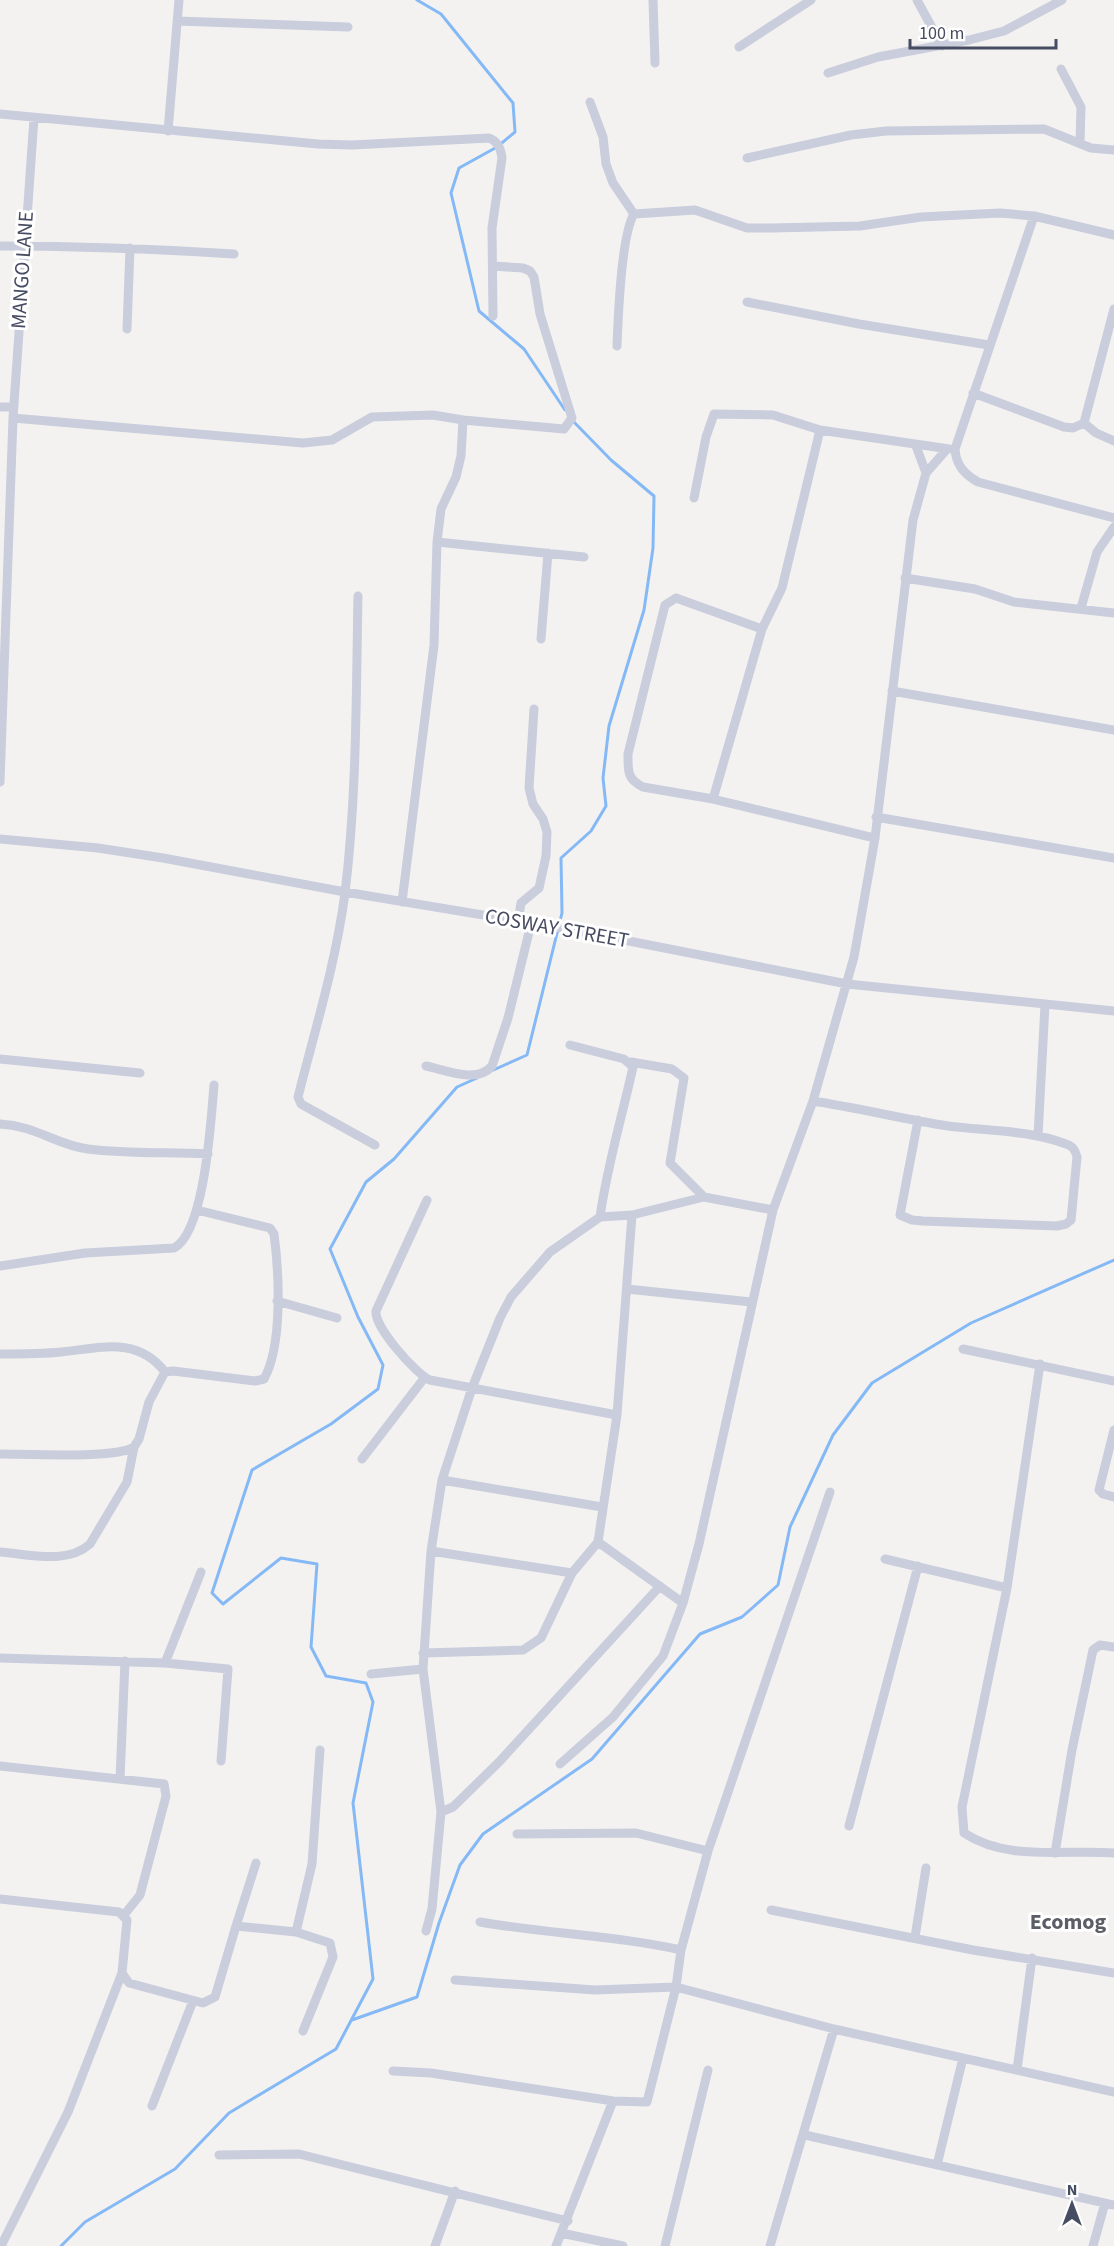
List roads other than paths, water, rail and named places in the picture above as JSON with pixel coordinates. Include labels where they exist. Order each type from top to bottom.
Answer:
[{"type":"street","points":[[168,131],[179,0]]},
{"type":"street","points":[[653,0],[656,63]]},
{"type":"street","points":[[739,47],[809,0]]},
{"type":"street","points":[[917,0],[942,46]]},
{"type":"street","points":[[828,73],[878,57],[942,46],[1004,31],[1062,0]]},
{"type":"street","points":[[177,21],[348,27]]},
{"type":"street","points":[[1061,69],[1081,107],[1080,144]]},
{"type":"street","points":[[590,102],[601,128],[606,164],[613,183],[634,214]]},
{"type":"street","points":[[0,114],[352,146],[489,138],[495,140],[501,149],[502,158],[492,228],[493,316]]},
{"type":"street","name":"MANGO LANE","points":[[0,782],[13,418],[23,246],[34,118]]},
{"type":"street","points":[[747,159],[851,135],[886,131],[1044,129],[1080,144],[1114,150]]},
{"type":"street","points":[[634,214],[695,210],[747,228],[860,226],[962,213],[1034,216],[1114,235]]},
{"type":"street","points":[[617,346],[619,300],[629,228],[634,214]]},
{"type":"street","points":[[560,1764],[613,1717],[663,1656],[683,1603],[699,1544],[772,1210],[813,1101],[846,984],[874,838],[913,520],[926,473],[951,449],[973,393],[1034,216]]},
{"type":"street","points":[[0,246],[129,248],[234,254]]},
{"type":"street","points":[[127,329],[129,248]]},
{"type":"street","points":[[13,418],[303,443],[332,440],[372,417],[433,415],[564,429],[572,418],[540,314],[534,277],[530,271],[523,268],[493,266]]},
{"type":"street","points":[[747,302],[859,324],[989,345]]},
{"type":"street","points":[[973,393],[1064,427],[1073,428],[1084,423],[1112,328],[1114,309]]},
{"type":"street","points":[[0,406],[14,408]]},
{"type":"street","points":[[694,498],[706,437],[714,414],[772,415],[820,430],[916,446],[951,449]]},
{"type":"street","points":[[402,902],[434,645],[437,542],[441,509],[456,477],[461,456],[463,420]]},
{"type":"street","points":[[1084,423],[1096,433],[1114,441]]},
{"type":"street","points":[[713,799],[762,629],[783,588],[820,430]]},
{"type":"street","points":[[916,446],[926,473]]},
{"type":"street","points":[[951,449],[959,467],[978,482],[1114,518]]},
{"type":"street","points":[[1081,608],[1097,552],[1114,527]]},
{"type":"street","points":[[437,542],[584,557]]},
{"type":"street","points":[[541,639],[548,553]]},
{"type":"street","points":[[905,578],[975,589],[1014,602],[1114,613]]},
{"type":"street","points":[[358,596],[353,814],[345,892],[339,931],[298,1097],[301,1104],[375,1145]]},
{"type":"street","points":[[762,629],[676,598],[665,605],[628,754],[628,772],[633,782],[643,787],[713,799],[874,838]]},
{"type":"street","points":[[892,691],[1114,730]]},
{"type":"street","points":[[518,922],[521,903],[538,888],[546,856],[547,832],[543,819],[533,804],[529,788],[534,710]]},
{"type":"street","points":[[876,817],[1114,858]]},
{"type":"street","name":"COSWAY STREET","points":[[0,839],[98,848],[573,930],[846,984],[1114,1011]]},
{"type":"street","points":[[426,1066],[474,1076],[488,1071],[492,1066],[508,1018],[533,924]]},
{"type":"street","points":[[1038,1136],[1045,1005]]},
{"type":"street","points":[[570,1045],[631,1062],[672,1069],[684,1078],[670,1163],[704,1197]]},
{"type":"street","points":[[0,1059],[87,1070],[140,1073]]},
{"type":"street","points":[[600,1217],[606,1174],[620,1130],[633,1067],[631,1062]]},
{"type":"street","points":[[0,1266],[85,1253],[174,1248],[186,1236],[197,1210],[208,1154],[214,1085]]},
{"type":"street","points":[[813,1101],[918,1120],[1038,1136],[1069,1144],[1075,1149],[1073,1214],[1066,1224],[912,1220],[900,1215],[918,1120]]},
{"type":"street","points":[[0,1124],[38,1130],[87,1149],[208,1154]]},
{"type":"street","points":[[426,1931],[432,1909],[441,1812],[423,1669],[431,1551],[442,1480],[472,1388],[500,1318],[512,1297],[552,1250],[600,1217],[632,1215],[704,1197],[772,1210]]},
{"type":"street","points":[[427,1200],[375,1316],[379,1327],[425,1377],[617,1415]]},
{"type":"street","points":[[0,1354],[51,1353],[120,1346],[152,1358],[165,1372],[234,1380],[264,1379],[269,1371],[275,1342],[277,1301],[275,1241],[270,1228],[197,1210]]},
{"type":"street","points":[[423,1653],[523,1650],[533,1645],[541,1638],[572,1574],[598,1542],[617,1415],[632,1215]]},
{"type":"street","points":[[627,1288],[751,1302]]},
{"type":"street","points":[[277,1301],[337,1318]]},
{"type":"street","points":[[963,1349],[1114,1381]]},
{"type":"street","points":[[1040,1364],[1007,1588],[962,1806],[962,1823],[964,1833],[983,1841],[1033,1852],[1114,1853]]},
{"type":"street","points":[[0,1552],[63,1557],[82,1551],[100,1531],[127,1482],[134,1447],[139,1439],[154,1389],[165,1372]]},
{"type":"street","points":[[362,1458],[425,1377]]},
{"type":"street","points":[[1114,1430],[1100,1490],[1102,1494],[1114,1497]]},
{"type":"street","points":[[0,1454],[90,1454],[124,1451],[134,1447]]},
{"type":"street","points":[[442,1480],[602,1507]]},
{"type":"street","points":[[393,2071],[431,2073],[613,2101],[647,2102],[676,1987],[681,1950],[708,1851],[830,1492]]},
{"type":"street","points":[[598,1542],[683,1603]]},
{"type":"street","points":[[431,1551],[572,1574]]},
{"type":"street","points":[[885,1559],[1007,1588]]},
{"type":"street","points":[[849,1826],[918,1566]]},
{"type":"street","points":[[165,1663],[201,1572]]},
{"type":"street","points":[[441,1812],[453,1807],[499,1762],[660,1586]]},
{"type":"street","points":[[1055,1853],[1072,1750],[1093,1650],[1100,1645],[1114,1647]]},
{"type":"street","points":[[0,1658],[125,1661],[228,1669],[221,1761]]},
{"type":"street","points":[[120,1779],[125,1661]]},
{"type":"street","points":[[371,1674],[423,1669]]},
{"type":"street","points":[[296,1932],[312,1864],[320,1750]]},
{"type":"street","points":[[0,1766],[164,1784],[166,1796],[140,1895],[124,1915]]},
{"type":"street","points":[[517,1834],[636,1833],[708,1851]]},
{"type":"street","points":[[122,1973],[129,1983],[193,2001],[203,2003],[215,1997],[256,1863]]},
{"type":"street","points":[[915,1936],[926,1868]]},
{"type":"street","points":[[0,1899],[119,1912],[127,1920],[122,1973],[68,2112],[1,2246]]},
{"type":"street","points":[[771,1910],[915,1936],[973,1950],[1114,1973]]},
{"type":"street","points":[[480,1922],[528,1931],[584,1933],[681,1950]]},
{"type":"street","points":[[236,1926],[296,1932],[330,1943],[334,1951],[303,2031]]},
{"type":"street","points":[[1017,2070],[1032,1958]]},
{"type":"street","points":[[455,1980],[594,1990],[676,1987],[834,2030],[1114,2092]]},
{"type":"street","points":[[152,2106],[193,2001]]},
{"type":"street","points":[[774,2245],[834,2030]]},
{"type":"street","points":[[937,2165],[963,2058]]},
{"type":"street","points":[[665,2246],[708,2070]]},
{"type":"street","points":[[556,2246],[568,2221],[613,2101]]},
{"type":"street","points":[[805,2134],[1109,2204],[1093,2246]]},
{"type":"street","points":[[219,2156],[299,2154],[455,2191],[568,2221]]},
{"type":"street","points":[[435,2246],[455,2191]]},
{"type":"street","points":[[561,2233],[623,2246]]},
{"type":"waterway","points":[[417,0],[441,14],[513,103],[515,132],[497,147],[459,168],[451,193],[479,311],[524,349],[565,410]]},
{"type":"waterway","points":[[491,1071],[527,1055],[562,913],[561,858],[591,831],[606,806],[603,778],[609,726],[644,610],[653,548],[654,496],[611,460],[572,420]]},
{"type":"waterway","points":[[61,2246],[85,2222],[175,2169],[229,2113],[336,2049],[373,1979],[353,1803],[373,1702],[366,1683],[326,1676],[311,1647],[317,1564],[281,1558],[223,1604],[212,1593],[252,1470],[331,1424],[378,1389],[383,1365],[358,1317],[330,1249],[366,1182],[394,1159],[457,1087],[477,1078]]},
{"type":"waterway","points":[[352,2020],[417,1997],[439,1923],[460,1865],[483,1834],[592,1759],[700,1634],[742,1617],[778,1585],[790,1527],[833,1435],[872,1383],[971,1323],[1114,1260]]},
{"type":"district","name":"Ecomog","points":[[1068,1922]]}]
